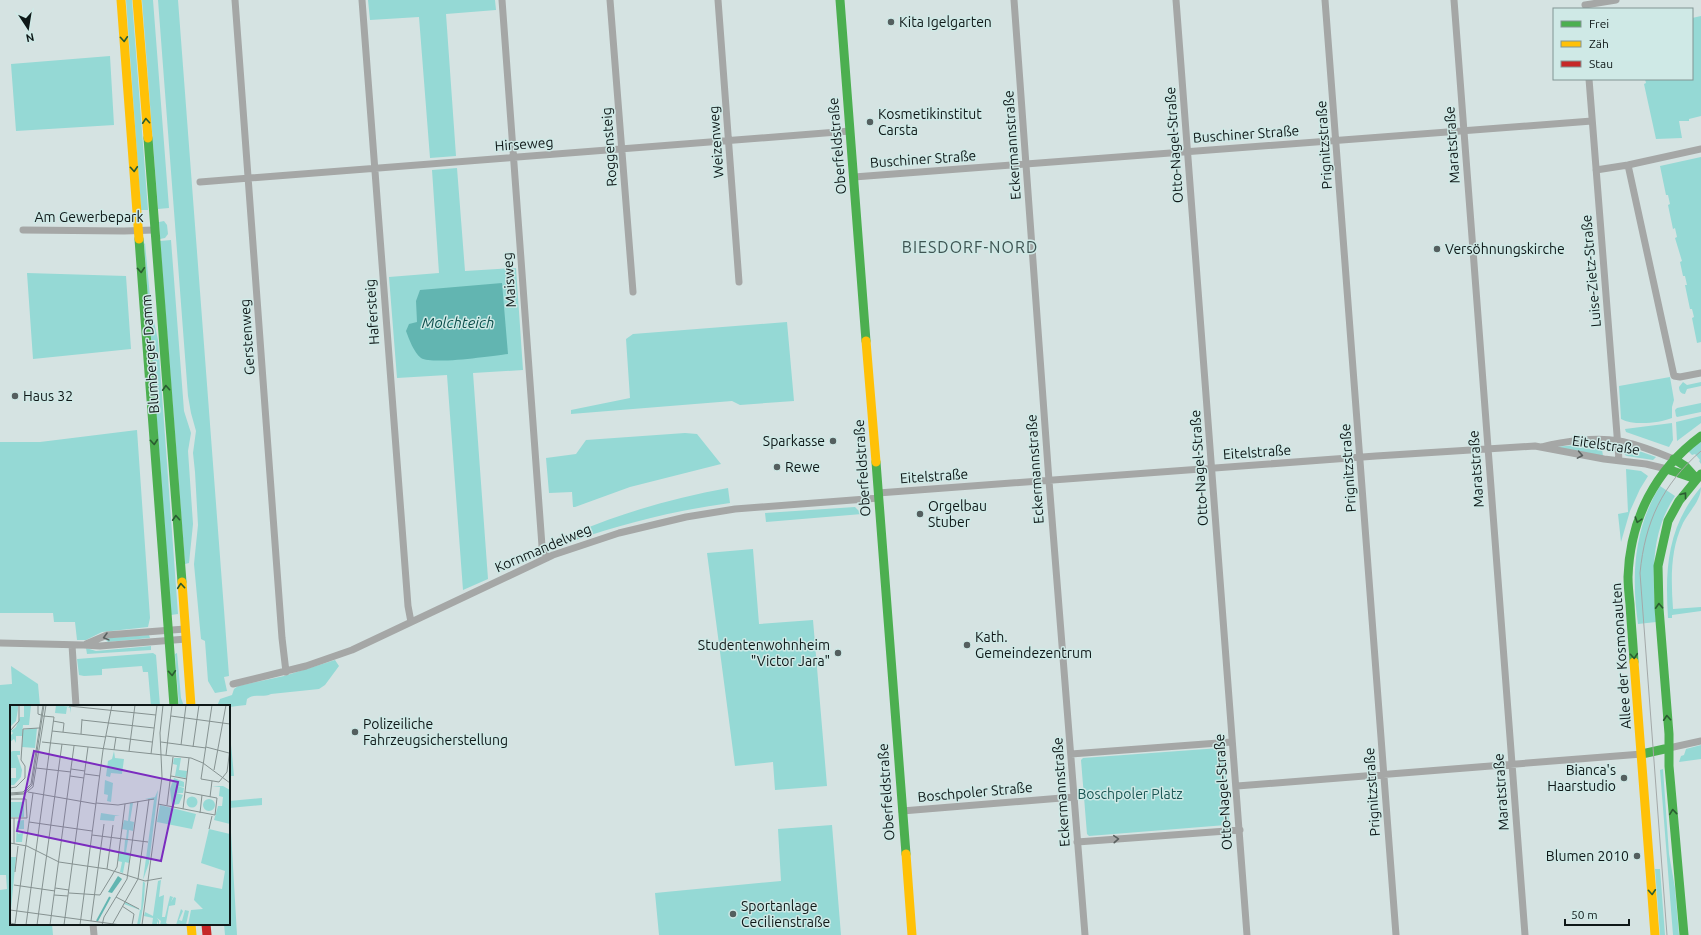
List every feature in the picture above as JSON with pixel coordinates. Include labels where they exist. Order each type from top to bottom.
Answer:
[{"type":"main road","name":"Blumberger Damm","points":[[121,0],[174,705]]},
{"type":"main road","name":"Blumberger Damm","points":[[137,0],[191,705]]},
{"type":"main road","name":"Oberfeldstraße","points":[[840,0],[912,935]]},
{"type":"main road","name":"Allee der Kosmonauten","points":[[1655,935],[1628,577],[1634,532],[1640,512],[1649,494],[1674,459],[1686,447],[1701,436]]},
{"type":"main road","points":[[1674,459],[1699,476]]},
{"type":"main road","points":[[1667,469],[1699,476]]},
{"type":"main road","points":[[1684,935],[1669,766],[1659,608],[1659,556],[1668,521],[1679,501],[1699,476]]},
{"type":"main road","points":[[1642,754],[1669,748]]},
{"type":"main road","points":[[191,925],[192,935]]},
{"type":"main road","points":[[206,925],[207,935]]},
{"type":"street","name":"Gerstenweg","points":[[235,0],[284,664],[286,672]]},
{"type":"street","name":"Hafersteig","points":[[362,0],[408,606],[411,622]]},
{"type":"street","name":"Maisweg","points":[[502,0],[542,546],[546,558]]},
{"type":"street","name":"Roggensteig","points":[[610,0],[633,292]]},
{"type":"street","name":"Weizenweg","points":[[718,0],[739,282]]},
{"type":"street","name":"Eckermannstraße","points":[[1014,0],[1049,480],[1085,935]]},
{"type":"street","name":"Otto-Nagel-Straße","points":[[1176,0],[1232,742],[1237,786],[1247,935]]},
{"type":"street","name":"Prignitzstraße","points":[[1325,0],[1396,935]]},
{"type":"street","name":"Maratstraße","points":[[1454,0],[1525,935]]},
{"type":"street","points":[[1585,5],[1616,0]]},
{"type":"street","name":"Luise-Zietz-Straße","points":[[1589,80],[1619,460]]},
{"type":"street","name":"Buschiner Straße","points":[[854,177],[1592,121]]},
{"type":"street","name":"Hirseweg","points":[[200,182],[850,131]]},
{"type":"street","points":[[1596,170],[1628,165],[1701,149]]},
{"type":"street","points":[[1628,165],[1673,371],[1676,378],[1701,373]]},
{"type":"street","name":"Am Gewerbepark","points":[[23,230],[154,230]]},
{"type":"street","name":"Eitelstraße","points":[[878,495],[1049,480],[1360,457],[1488,448],[1542,447],[1560,443],[1603,439],[1618,440],[1674,459]]},
{"type":"street","name":"Eitelstraße","points":[[1542,447],[1604,460],[1619,460],[1667,469]]},
{"type":"street","name":"Kornmandelweg","points":[[233,684],[286,672],[359,647],[546,558],[619,532],[693,516],[735,509],[878,495]]},
{"type":"street","points":[[84,645],[107,635],[186,629]]},
{"type":"street","points":[[0,643],[100,646],[186,638]]},
{"type":"street","points":[[72,645],[76,705]]},
{"type":"street","points":[[1669,748],[1701,741]]},
{"type":"street","points":[[1071,754],[1232,742]]},
{"type":"street","points":[[1237,786],[1642,754]]},
{"type":"street","name":"Boschpoler Straße","points":[[902,811],[1074,797]]},
{"type":"street","points":[[1077,842],[1240,830]]},
{"type":"street","points":[[93,925],[94,935]]},
{"type":"green space","points":[[126,0],[132,0],[148,210],[141,210]]},
{"type":"green space","points":[[142,0],[153,0],[169,208],[158,209]]},
{"type":"green space","points":[[158,0],[178,0],[229,676],[224,677],[227,691],[215,693],[208,681],[205,641],[201,639],[194,564],[198,525],[193,453],[196,431],[188,396]]},
{"type":"green space","points":[[368,0],[495,0],[496,10],[446,14],[456,156],[430,158],[419,17],[370,20]]},
{"type":"green space","points":[[1701,16],[1701,116],[1689,119],[1689,121],[1679,121],[1682,138],[1656,139],[1644,84],[1646,83],[1645,80],[1693,80],[1693,18]]},
{"type":"green space","points":[[110,56],[114,125],[16,131],[11,64]]},
{"type":"green space","points":[[1701,157],[1701,342],[1697,343],[1692,318],[1694,317],[1692,309],[1690,309],[1685,285],[1687,285],[1685,276],[1683,276],[1680,262],[1682,261],[1675,238],[1677,237],[1675,228],[1673,229],[1668,205],[1670,204],[1668,195],[1666,195],[1660,166]]},
{"type":"green space","points":[[457,168],[465,271],[516,268],[523,370],[473,373],[488,579],[463,590],[447,375],[397,378],[389,277],[439,273],[432,170]]},
{"type":"green space","points":[[164,221],[167,225],[168,234],[165,238],[160,239],[159,222]]},
{"type":"green space","points":[[171,240],[184,411],[191,433],[188,451],[193,524],[189,563],[185,564],[160,241]]},
{"type":"green space","points":[[145,243],[151,308],[158,340],[178,614],[171,615],[144,244]]},
{"type":"green space","points":[[27,273],[126,276],[131,349],[33,359]]},
{"type":"green space","points":[[787,322],[794,401],[740,405],[732,401],[571,414],[571,410],[630,398],[626,339],[633,334]]},
{"type":"green space","points":[[1670,377],[1674,400],[1672,407],[1672,418],[1646,423],[1621,419],[1619,386]]},
{"type":"green space","points":[[1683,382],[1687,385],[1701,382],[1701,386],[1687,389],[1684,394],[1679,390],[1679,387]]},
{"type":"green space","points":[[1701,403],[1701,412],[1676,416],[1675,410],[1677,408]]},
{"type":"green space","points":[[1701,416],[1701,423],[1677,441],[1676,422]]},
{"type":"green space","points":[[1672,423],[1673,440],[1669,447],[1626,432],[1625,429]]},
{"type":"green space","points":[[137,430],[150,618],[148,627],[102,632],[86,640],[77,640],[75,622],[54,622],[53,613],[0,613],[0,442],[40,442]]},
{"type":"green space","points":[[685,433],[697,434],[721,464],[630,487],[575,507],[573,507],[572,492],[549,493],[546,458],[576,454],[586,440]]},
{"type":"green space","points":[[1701,441],[1701,464],[1699,461],[1700,460],[1695,454],[1692,455],[1688,451]]},
{"type":"green space","points":[[1601,443],[1603,456],[1554,447]]},
{"type":"green space","points":[[1625,446],[1656,457],[1653,460],[1627,456],[1623,450]]},
{"type":"green space","points":[[1626,469],[1641,471],[1648,476],[1630,511],[1621,542],[1618,514],[1628,512]]},
{"type":"green space","points":[[1660,486],[1675,496],[1661,526],[1657,541],[1654,573],[1656,622],[1638,624],[1635,588],[1637,553],[1640,535],[1645,519],[1651,502]]},
{"type":"green space","points":[[1701,487],[1699,497],[1685,519],[1679,533],[1672,565],[1672,587],[1673,609],[1701,607],[1701,611],[1672,615],[1672,618],[1668,618],[1668,566],[1675,533],[1681,517]]},
{"type":"green space","points":[[728,488],[730,503],[690,509],[651,518],[612,528],[573,541],[573,534],[630,512],[688,496]]},
{"type":"green space","points":[[855,507],[862,514],[766,522],[765,513]]},
{"type":"green space","points":[[753,549],[759,624],[813,620],[827,786],[775,790],[773,762],[735,766],[707,553]]},
{"type":"green space","points":[[149,635],[150,638],[108,642],[106,640],[108,638]]},
{"type":"green space","points":[[151,646],[151,650],[87,654],[86,648],[96,651]]},
{"type":"green space","points":[[153,653],[156,655],[160,705],[151,705],[148,672],[143,672],[142,666],[102,669],[102,675],[84,676],[79,675],[77,659]]},
{"type":"green space","points":[[177,653],[181,698],[184,705],[179,705],[175,654]]},
{"type":"green space","points":[[335,660],[339,666],[325,685],[319,689],[271,694],[265,696],[253,696],[247,699],[246,705],[230,707],[230,705],[217,705],[220,699],[232,695],[234,689],[238,686],[284,676]]},
{"type":"green space","points":[[11,666],[38,684],[40,705],[10,705],[10,925],[52,925],[53,935],[0,935],[0,890],[7,889],[6,875],[0,875],[0,685],[12,684]]},
{"type":"green space","points":[[230,734],[234,776],[230,776]]},
{"type":"green space","points":[[1701,745],[1701,759],[1679,762],[1686,749]]},
{"type":"green space","name":"Boschpoler Platz","points":[[1220,748],[1224,751],[1229,821],[1226,825],[1089,836],[1087,834],[1081,760],[1083,758]]},
{"type":"green space","points":[[1663,769],[1669,854],[1675,888],[1679,935],[1673,935],[1660,770]]},
{"type":"green space","points":[[262,798],[262,805],[230,808],[230,801]]},
{"type":"green space","points":[[230,815],[237,935],[225,935],[224,925],[230,925]]},
{"type":"green space","name":"Sportanlage Cecilienstraße","points":[[832,825],[841,935],[659,935],[655,893],[781,881],[778,829]]},
{"type":"green space","points":[[1655,869],[1660,869],[1665,935],[1660,935]]},
{"type":"water","name":"Molchteich","points":[[502,283],[508,354],[437,361],[427,360],[418,356],[406,331],[409,324],[417,322],[416,301],[420,290]]},
{"type":"tram line","points":[[1667,935],[1640,573],[1646,537],[1658,506],[1676,477],[1701,451]]},
{"type":"traffic: fast","points":[[840,0],[866,341]]},
{"type":"traffic: fast","points":[[148,138],[182,582]]},
{"type":"traffic: fast","points":[[139,239],[174,705]]},
{"type":"traffic: fast","points":[[1634,662],[1628,587],[1630,556],[1634,535],[1640,516],[1658,480],[1670,464],[1701,436]]},
{"type":"traffic: fast","points":[[1674,459],[1685,466],[1694,476]]},
{"type":"traffic: fast","points":[[876,462],[906,854]]},
{"type":"traffic: fast","points":[[1667,469],[1696,479]]},
{"type":"traffic: fast","points":[[1684,935],[1669,766],[1669,734],[1659,608],[1658,566],[1668,521],[1679,501],[1701,474]]},
{"type":"traffic: fast","points":[[1642,754],[1669,748]]},
{"type":"traffic: slow","points":[[121,0],[139,239]]},
{"type":"traffic: slow","points":[[137,0],[148,138]]},
{"type":"traffic: slow","points":[[866,341],[876,462]]},
{"type":"traffic: slow","points":[[182,582],[191,705]]},
{"type":"traffic: slow","points":[[1634,662],[1655,935]]},
{"type":"traffic: slow","points":[[906,854],[912,935]]},
{"type":"traffic: slow","points":[[191,925],[192,935]]},
{"type":"traffic: jam","points":[[206,925],[207,935]]},
{"type":"place","name":"Kita Igelgarten","points":[[891,22]]},
{"type":"place","name":"Kosmetikinstitut Carsta","points":[[870,122]]},
{"type":"place","name":"Versöhnungskirche","points":[[1437,249]]},
{"type":"place","name":"Haus 32","points":[[15,396]]},
{"type":"place","name":"Sparkasse","points":[[833,441]]},
{"type":"place","name":"Rewe","points":[[777,467]]},
{"type":"place","name":"Orgelbau Stuber","points":[[920,514]]},
{"type":"place","name":"Kath. Gemeindezentrum","points":[[967,645]]},
{"type":"place","name":"Studentenwohnheim \"Victor Jara\"","points":[[838,653]]},
{"type":"place","name":"Polizeiliche Fahrzeugsicherstellung","points":[[355,732]]},
{"type":"place","name":"Bianca's Haarstudio","points":[[1624,778]]},
{"type":"place","name":"Blumen 2010","points":[[1637,856]]},
{"type":"place","name":"Sportanlage Cecilienstraße","points":[[733,914]]},
{"type":"district","name":"BIESDORF-NORD","points":[[970,247]]}]
